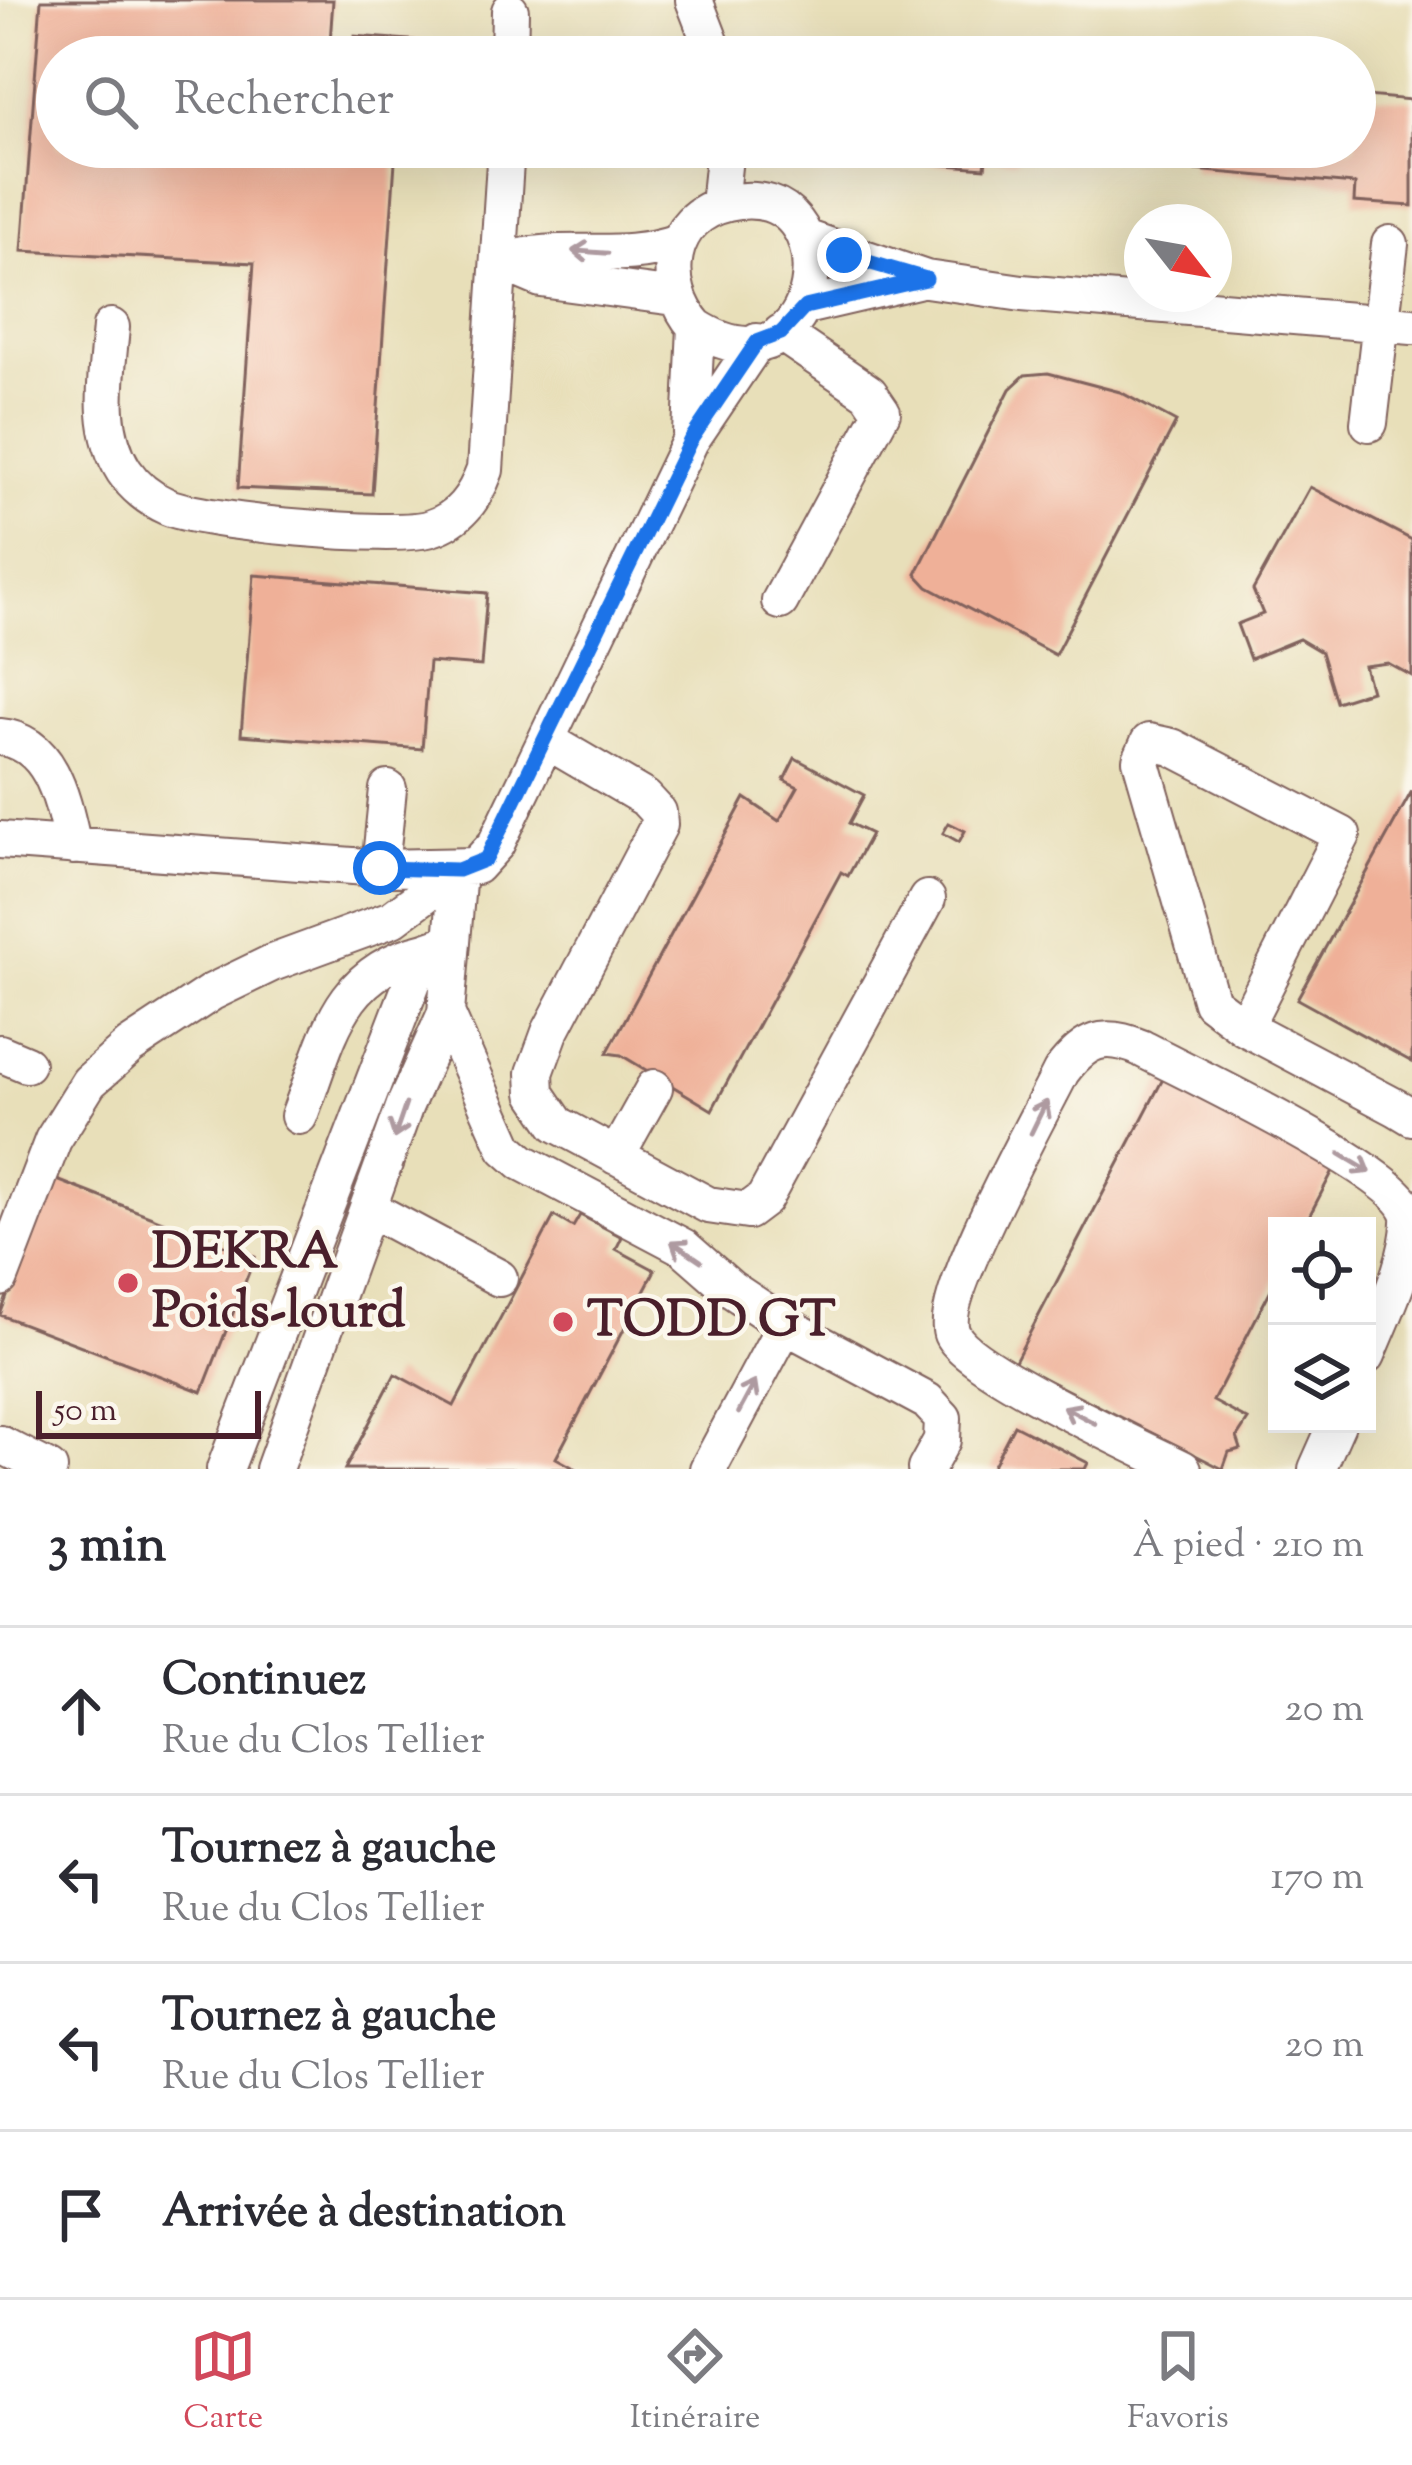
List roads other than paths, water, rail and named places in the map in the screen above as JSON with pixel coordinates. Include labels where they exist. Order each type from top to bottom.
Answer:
[{"type":"street","points":[[694,0],[708,36]]},
{"type":"street","points":[[509,36],[510,11]]},
{"type":"street","points":[[111,327],[104,400],[110,442],[143,492],[196,516],[388,532],[430,529],[459,513],[476,495],[485,470],[505,168]]},
{"type":"street","points":[[719,206],[723,168]]},
{"type":"street","points":[[690,441],[686,312],[672,260],[678,242],[702,214],[719,206],[758,202],[777,210],[805,238],[926,279],[1022,292],[1397,325]]},
{"type":"street","points":[[0,840],[380,868],[458,870],[476,866],[496,844],[690,441],[781,327],[814,272],[805,238]]},
{"type":"street","points":[[501,262],[542,249],[624,255],[678,242]]},
{"type":"street","points":[[1369,423],[1397,325],[1390,244]]},
{"type":"street","points":[[501,262],[541,279],[686,312],[730,343],[926,279]]},
{"type":"street","points":[[780,601],[882,412],[869,393],[781,327]]},
{"type":"street","points":[[0,737],[26,744],[40,756],[62,800],[74,846]]},
{"type":"street","points":[[546,740],[645,798],[658,812],[645,858],[550,1032],[535,1073],[544,1111],[556,1124],[730,1212],[748,1211],[764,1198],[927,899]]},
{"type":"street","points":[[1244,1027],[1342,835],[1172,747],[1149,742],[1141,760],[1194,956],[1211,1001],[1244,1027],[1412,1117]]},
{"type":"street","points":[[380,868],[388,789]]},
{"type":"street","points":[[225,1469],[439,947],[458,870]]},
{"type":"street","points":[[0,1278],[52,1140],[89,1082],[130,1046],[212,992],[272,963],[392,919],[458,870]]},
{"type":"street","points":[[439,947],[446,1013],[496,1128],[522,1162],[683,1247],[731,1289],[785,1325],[927,1401],[943,1418],[942,1440],[926,1469]]},
{"type":"street","points":[[298,1116],[347,995],[376,968],[439,947]]},
{"type":"street","points":[[274,1469],[405,1106],[446,1013]]},
{"type":"street","points":[[1183,1469],[994,1370],[959,1347],[949,1329],[959,1280],[1061,1072],[1078,1049],[1096,1039],[1116,1037],[1141,1048],[1357,1163],[1402,1199],[1411,1218],[1403,1262],[1376,1332]]},
{"type":"street","points":[[616,1156],[654,1088]]},
{"type":"street","points":[[370,1209],[499,1278]]},
{"type":"street","points":[[708,1469],[785,1325]]},
{"type":"street","points":[[1317,1469],[1333,1433]]},
{"type":"street","points":[[0,1444],[49,1469]]},
{"type":"place","name":"DEKRA Poids-lourd","points":[[128,1283]]},
{"type":"place","name":"TODD GT","points":[[563,1322]]}]
